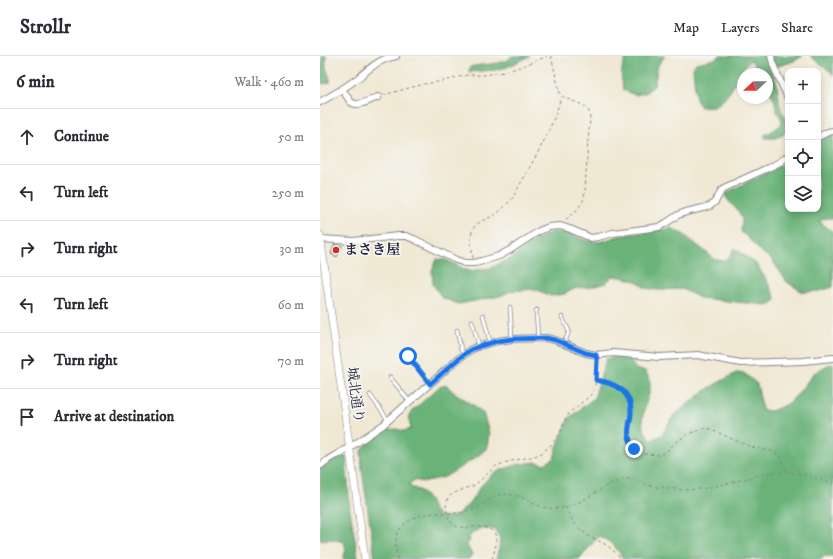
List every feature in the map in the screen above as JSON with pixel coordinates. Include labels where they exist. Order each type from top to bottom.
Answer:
[{"type":"street","points":[[320,102],[358,78],[375,64],[382,60],[396,56]]},
{"type":"street","points":[[771,56],[774,67],[785,91]]},
{"type":"street","points":[[342,89],[355,105],[378,97]]},
{"type":"street","points":[[821,136],[833,131]]},
{"type":"street","points":[[320,239],[352,241],[406,236],[456,260],[465,263],[474,263],[499,256],[539,231],[549,227],[560,226],[590,238],[613,233],[659,227],[678,215],[710,206],[715,202],[724,188],[785,159]]},
{"type":"street","name":"城北通り","points":[[320,235],[322,261],[365,559]]},
{"type":"street","points":[[320,466],[329,459],[350,448],[382,425],[464,354],[480,346],[498,341],[546,338],[586,353],[596,355],[614,353],[659,356],[698,354],[730,362],[747,363],[803,361],[833,358]]},
{"type":"lane","points":[[510,307],[512,339]]},
{"type":"lane","points":[[537,310],[538,339]]},
{"type":"lane","points":[[483,315],[490,343]]},
{"type":"lane","points":[[562,317],[569,331],[564,344]]},
{"type":"lane","points":[[472,321],[480,346]]},
{"type":"lane","points":[[457,330],[461,350],[464,354]]},
{"type":"lane","points":[[408,356],[430,384]]},
{"type":"lane","points":[[390,377],[409,401]]},
{"type":"lane","points":[[370,395],[388,420]]},
{"type":"path","points":[[378,97],[424,84],[468,75],[484,75],[504,72],[547,56]]},
{"type":"path","points":[[474,263],[471,246],[474,228],[478,223],[492,216],[507,205],[512,199],[546,137],[559,103],[561,96],[551,56]]},
{"type":"path","points":[[560,226],[561,223],[576,210],[583,201],[590,128],[589,111],[587,108],[561,96]]},
{"type":"path","points":[[492,559],[496,545],[496,538],[492,531],[484,527],[465,528],[455,526],[450,521],[447,514],[446,506],[448,498],[452,494],[475,485],[496,466],[506,462],[535,456],[542,453],[552,444],[560,434],[565,420],[570,412],[590,396],[595,387],[596,355]]},
{"type":"path","points":[[596,380],[610,382],[622,390],[630,402],[631,412],[628,432],[629,438],[634,449],[644,454],[661,455],[676,442],[690,433],[707,428],[751,447],[772,451],[781,457],[787,472]]},
{"type":"path","points":[[398,559],[395,540],[396,536],[402,527],[410,520],[423,514],[463,512],[499,495],[510,494],[518,496],[539,506],[556,508],[566,507],[576,503],[614,483],[626,479],[642,481],[656,487],[689,490],[723,484],[763,474],[787,472],[796,473],[833,484]]},
{"type":"path","points":[[566,507],[574,523],[587,535],[612,549],[621,559]]},
{"type":"green space","points":[[322,56],[326,56],[326,67],[330,83],[323,84],[320,78]]},
{"type":"green space","points":[[512,56],[530,56],[507,67],[495,70],[469,72],[470,67],[499,63],[508,60]]},
{"type":"green space","points":[[627,56],[665,56],[658,65],[654,86],[645,93],[635,95],[623,90],[622,72]]},
{"type":"green space","points":[[719,56],[803,56],[792,62],[778,66],[771,63],[770,68],[756,68],[753,62],[750,60],[743,68],[737,68],[737,79],[726,97],[714,106],[701,107],[696,100],[693,68],[696,63],[715,59]]},
{"type":"green space","points":[[810,56],[833,56],[833,75],[832,73]]},
{"type":"green space","points":[[773,74],[777,84],[780,106],[785,115],[785,133],[775,138],[765,138],[764,135],[781,125],[782,120],[777,112],[774,99]]},
{"type":"green space","points":[[833,134],[833,218],[827,218],[819,221],[833,232],[833,287],[820,291],[803,292],[787,282],[772,260],[759,250],[741,232],[742,219],[739,212],[727,199],[726,193],[785,163],[785,212],[821,212],[821,138]]},
{"type":"green space","points":[[671,228],[683,234],[716,260],[726,261],[735,248],[756,264],[767,281],[776,300],[769,305],[700,298],[682,289],[658,290],[646,288],[636,281],[613,276],[606,283],[591,287],[576,288],[564,294],[551,296],[535,289],[511,291],[500,296],[459,304],[442,298],[433,284],[432,271],[437,259],[446,260],[469,271],[490,268],[512,258],[530,243],[552,232],[566,233],[585,240],[599,242],[619,236]]},
{"type":"green space","points":[[614,357],[631,360],[635,368],[645,371],[649,378],[650,385],[644,411],[643,426],[651,440],[662,435],[674,415],[709,388],[736,373],[744,373],[757,384],[762,410],[771,411],[786,405],[797,395],[814,373],[828,365],[833,364],[833,556],[825,556],[819,559],[623,559],[619,551],[613,545],[599,536],[579,559],[496,559],[500,538],[494,529],[480,529],[470,535],[467,545],[472,555],[469,559],[375,559],[362,469],[361,451],[370,441],[385,430],[396,429],[404,431],[411,429],[409,420],[411,412],[439,387],[447,385],[452,391],[483,413],[489,433],[487,448],[478,456],[445,477],[423,482],[414,480],[409,485],[421,491],[429,500],[438,516],[456,516],[470,503],[480,487],[491,475],[520,464],[535,462],[544,464],[554,459],[557,447],[569,418],[594,398],[606,359]]},
{"type":"green space","points":[[340,455],[346,457],[350,510],[357,559],[343,559],[346,549],[344,542],[331,539],[320,540],[320,469]]},
{"type":"building","points":[[335,244],[337,246],[342,246],[337,257],[331,254]]},
{"type":"place","name":"まさき屋","points":[[336,250]]},
{"type":"route","points":[[408,356],[430,384],[470,350],[498,341],[546,338],[555,340],[586,353],[596,355],[596,380],[610,382],[622,390],[630,402],[631,412],[628,432],[634,449]]}]
